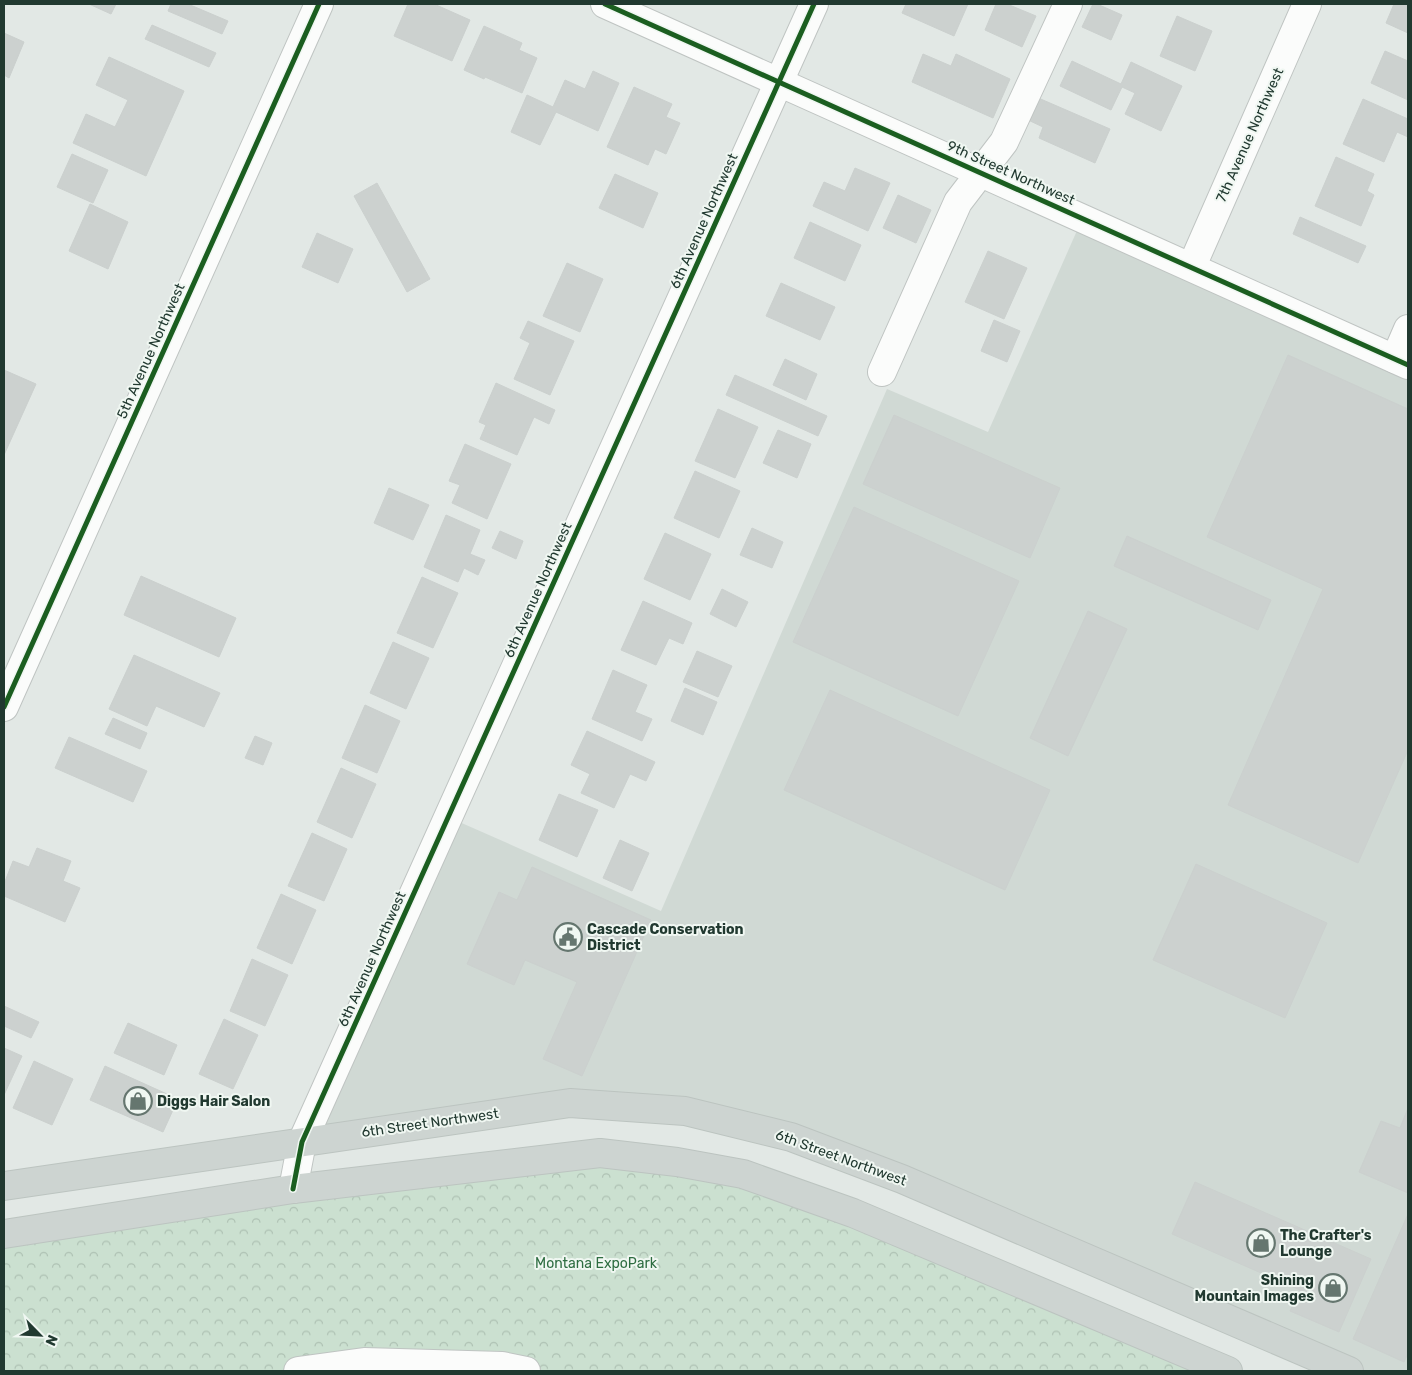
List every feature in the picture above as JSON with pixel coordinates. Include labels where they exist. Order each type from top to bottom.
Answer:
[{"type":"main road","name":"6th Street Northwest","points":[[4,1186],[570,1103],[685,1111],[791,1137],[902,1179],[1349,1371]]},
{"type":"main road","points":[[4,1234],[292,1189],[600,1153],[677,1162],[743,1174],[852,1213],[1192,1364],[1228,1371]]},
{"type":"street","name":"5th Avenue Northwest","points":[[4,707],[319,4]]},
{"type":"street","name":"9th Street Northwest","points":[[605,4],[1192,266],[1402,362]]},
{"type":"street","name":"6th Avenue Northwest","points":[[292,1189],[302,1142],[814,4]]},
{"type":"street","points":[[882,372],[958,202],[1004,142],[1068,4]]},
{"type":"street","name":"7th Avenue Northwest","points":[[1192,266],[1307,4]]},
{"type":"street","points":[[1402,362],[1408,329]]},
{"type":"street","points":[[298,1371],[364,1362],[502,1366],[526,1371]]},
{"type":"shaded area","points":[[1083,217],[1395,358],[1408,329],[1408,1371],[1349,1371],[791,1137],[570,1103],[302,1142],[448,817],[661,911],[887,389],[988,432]]},
{"type":"green space","name":"Montana ExpoPark","points":[[600,1153],[743,1174],[1229,1371],[4,1371],[4,1234]]},
{"type":"building","points":[[89,4],[116,4],[111,14]]},
{"type":"building","points":[[171,4],[188,4],[228,21],[222,34],[168,11]]},
{"type":"building","points":[[408,4],[434,4],[470,20],[452,61],[394,36]]},
{"type":"building","points":[[906,4],[968,4],[954,36],[902,13]]},
{"type":"building","points":[[996,4],[1007,4],[1036,16],[1022,47],[985,30]]},
{"type":"building","points":[[1093,4],[1122,15],[1111,40],[1082,27]]},
{"type":"building","points":[[1394,4],[1408,4],[1408,33],[1386,23]]},
{"type":"building","points":[[1177,16],[1212,31],[1195,71],[1160,56]]},
{"type":"building","points":[[152,25],[216,53],[209,67],[145,39]]},
{"type":"building","points":[[484,26],[522,43],[519,50],[537,58],[522,93],[464,70]]},
{"type":"building","points":[[4,33],[24,42],[9,78],[4,75]]},
{"type":"building","points":[[1385,51],[1408,61],[1408,100],[1371,83]]},
{"type":"building","points":[[923,54],[951,66],[956,54],[1010,79],[993,118],[912,82]]},
{"type":"building","points":[[109,57],[184,91],[146,176],[73,143],[86,114],[115,127],[128,100],[96,85]]},
{"type":"building","points":[[1072,61],[1121,84],[1131,62],[1182,86],[1161,131],[1125,114],[1135,93],[1122,87],[1111,110],[1060,86]]},
{"type":"building","points":[[593,71],[619,83],[598,131],[556,112],[540,145],[511,132],[527,95],[553,107],[565,80],[585,89]]},
{"type":"building","points":[[634,87],[672,104],[666,117],[680,123],[666,154],[655,149],[648,165],[607,147]]},
{"type":"building","points":[[1036,97],[1110,129],[1095,163],[1039,138],[1043,127],[1026,119]]},
{"type":"building","points":[[1363,99],[1408,119],[1408,137],[1397,132],[1384,162],[1343,144]]},
{"type":"building","points":[[72,154],[108,170],[93,203],[57,187]]},
{"type":"building","points":[[1336,157],[1374,174],[1367,191],[1374,195],[1361,226],[1315,206]]},
{"type":"building","points":[[855,168],[890,183],[868,231],[813,206],[824,182],[845,191]]},
{"type":"building","points":[[615,174],[658,193],[643,228],[599,208]]},
{"type":"building","points":[[377,183],[430,279],[407,292],[354,196]]},
{"type":"building","points":[[898,195],[931,210],[916,243],[883,228]]},
{"type":"building","points":[[90,204],[128,222],[108,269],[69,251]]},
{"type":"building","points":[[1300,217],[1366,246],[1358,263],[1293,234]]},
{"type":"building","points":[[810,222],[861,245],[845,281],[794,258]]},
{"type":"building","points":[[317,233],[353,249],[338,283],[302,267]]},
{"type":"building","points":[[988,251],[1027,268],[1004,319],[965,302]]},
{"type":"building","points":[[567,263],[603,279],[580,332],[543,316]]},
{"type":"building","points":[[781,283],[835,307],[820,340],[766,316]]},
{"type":"building","points":[[994,320],[1020,331],[1007,362],[981,351]]},
{"type":"building","points":[[528,321],[574,341],[550,395],[514,379],[530,343],[520,338]]},
{"type":"building","points":[[1288,355],[1408,409],[1408,750],[1358,863],[1228,805],[1323,589],[1207,537]]},
{"type":"building","points":[[785,359],[817,374],[806,400],[773,385]]},
{"type":"building","points":[[4,370],[36,384],[4,455]]},
{"type":"building","points":[[735,375],[827,416],[818,436],[726,395]]},
{"type":"building","points":[[496,383],[555,410],[549,424],[534,417],[517,455],[480,439],[486,425],[479,422]]},
{"type":"building","points":[[718,409],[758,427],[735,478],[695,461]]},
{"type":"building","points":[[894,415],[1060,488],[1030,558],[863,484]]},
{"type":"building","points":[[778,430],[811,444],[797,478],[763,463]]},
{"type":"building","points":[[465,444],[511,464],[487,519],[452,503],[460,485],[449,481]]},
{"type":"building","points":[[695,471],[740,491],[719,538],[674,518]]},
{"type":"building","points":[[389,488],[429,505],[413,540],[374,523]]},
{"type":"building","points":[[854,507],[1019,581],[958,716],[793,642]]},
{"type":"building","points":[[446,515],[480,530],[470,554],[485,560],[478,575],[464,568],[458,582],[424,567]]},
{"type":"building","points":[[752,528],[783,542],[772,568],[740,555]]},
{"type":"building","points":[[500,531],[523,541],[516,559],[492,548]]},
{"type":"building","points":[[665,533],[711,554],[690,600],[644,579]]},
{"type":"building","points":[[1127,536],[1271,600],[1258,630],[1114,566]]},
{"type":"building","points":[[141,576],[236,618],[219,657],[124,615]]},
{"type":"building","points":[[422,577],[458,593],[433,648],[397,633]]},
{"type":"building","points":[[722,589],[748,602],[736,627],[710,614]]},
{"type":"building","points":[[643,601],[692,623],[683,644],[669,638],[656,665],[621,650]]},
{"type":"building","points":[[1088,611],[1127,629],[1068,756],[1030,738]]},
{"type":"building","points":[[393,642],[429,658],[406,709],[370,693]]},
{"type":"building","points":[[697,651],[732,666],[718,697],[683,682]]},
{"type":"building","points":[[134,655],[220,693],[204,727],[156,706],[147,726],[109,709]]},
{"type":"building","points":[[613,670],[647,685],[635,712],[652,719],[642,741],[592,719]]},
{"type":"building","points":[[685,688],[717,702],[703,735],[671,721]]},
{"type":"building","points":[[830,690],[1050,790],[1005,890],[784,790]]},
{"type":"building","points":[[365,705],[400,721],[377,773],[342,758]]},
{"type":"building","points":[[113,718],[147,733],[140,749],[105,734]]},
{"type":"building","points":[[587,731],[655,762],[646,781],[630,774],[614,808],[581,793],[590,774],[571,765]]},
{"type":"building","points":[[255,736],[272,743],[263,765],[245,758]]},
{"type":"building","points":[[69,737],[147,771],[133,802],[55,768]]},
{"type":"building","points":[[341,768],[376,784],[352,838],[317,822]]},
{"type":"building","points":[[559,794],[598,810],[577,857],[539,840]]},
{"type":"building","points":[[312,833],[347,849],[324,901],[288,886]]},
{"type":"building","points":[[620,840],[649,853],[632,891],[603,878]]},
{"type":"building","points":[[37,848],[71,861],[63,881],[80,888],[65,922],[4,896],[4,884],[13,861],[29,867]]},
{"type":"building","points":[[1196,864],[1327,923],[1285,1018],[1153,960]]},
{"type":"building","points":[[532,867],[651,920],[582,1076],[543,1059],[577,982],[525,960],[514,985],[467,964],[499,892],[517,900]]},
{"type":"building","points":[[281,894],[316,910],[292,964],[257,948]]},
{"type":"building","points":[[252,959],[288,975],[265,1026],[230,1011]]},
{"type":"building","points":[[4,1006],[39,1022],[31,1038],[4,1026]]},
{"type":"building","points":[[224,1019],[258,1035],[233,1089],[199,1074]]},
{"type":"building","points":[[128,1023],[177,1045],[164,1075],[114,1053]]},
{"type":"building","points":[[4,1048],[22,1056],[4,1095]]},
{"type":"building","points":[[34,1061],[73,1079],[52,1125],[13,1108]]},
{"type":"building","points":[[105,1066],[178,1099],[163,1132],[90,1100]]},
{"type":"building","points":[[1408,1108],[1408,1193],[1359,1172],[1381,1121],[1400,1128]]},
{"type":"building","points":[[1195,1182],[1371,1259],[1339,1332],[1290,1311],[1300,1290],[1172,1234]]},
{"type":"building","points":[[1408,1214],[1408,1353],[1404,1362],[1353,1339]]},
{"type":"cycle path","points":[[4,707],[319,4]]},
{"type":"cycle path","points":[[605,4],[1408,365]]},
{"type":"cycle path","points":[[293,1189],[302,1142],[814,4]]},
{"type":"place","name":"Cascade Conservation District","points":[[568,937]]},
{"type":"place","name":"Diggs Hair Salon","points":[[138,1101]]},
{"type":"place","name":"The Crafter's Lounge","points":[[1261,1243]]},
{"type":"place","name":"Shining Mountain Images","points":[[1333,1288]]}]
